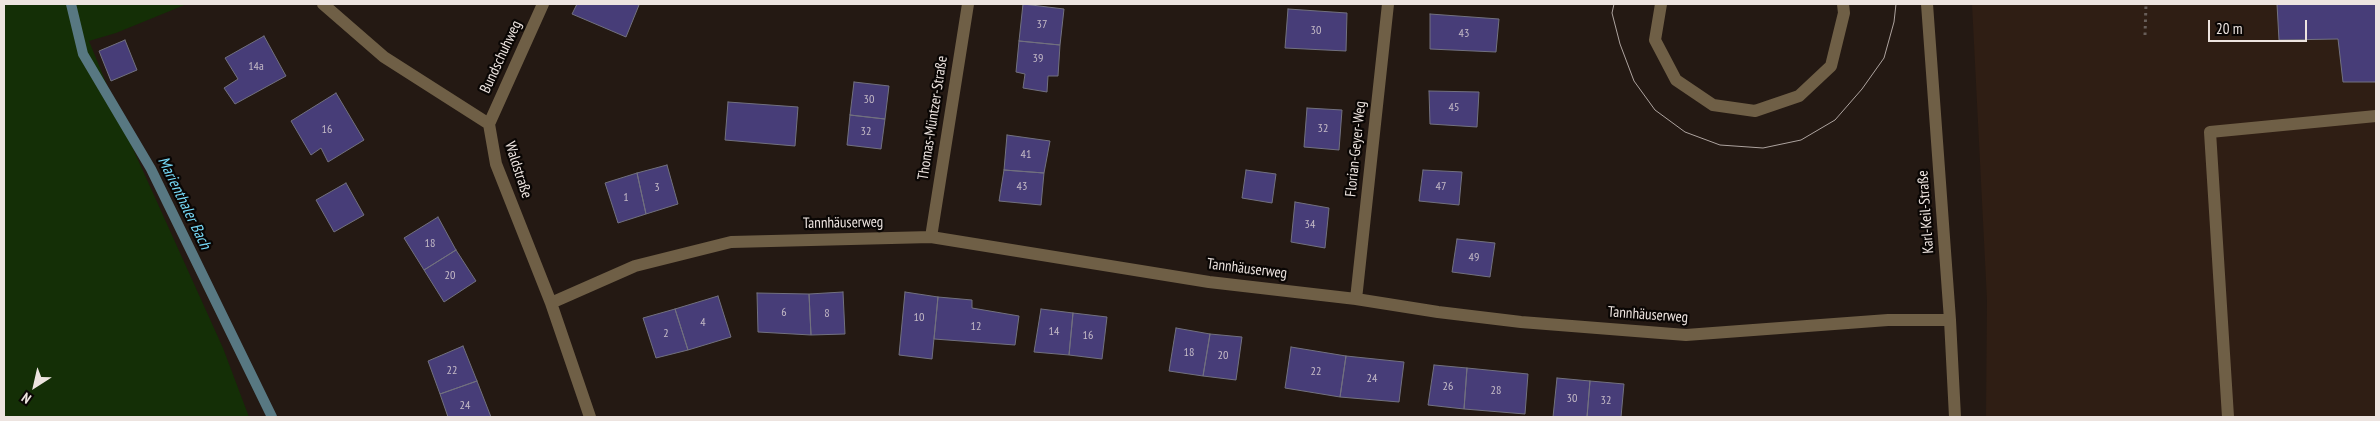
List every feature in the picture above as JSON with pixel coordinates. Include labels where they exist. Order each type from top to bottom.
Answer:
[{"type":"street","points":[[323,4],[384,57],[488,124]]},
{"type":"street","name":"Bundschuhweg","points":[[488,124],[542,4]]},
{"type":"street","name":"Thomas-Müntzer-Straße","points":[[931,237],[968,4]]},
{"type":"street","name":"Florian-Geyer-Weg","points":[[1356,299],[1388,4]]},
{"type":"street","points":[[1661,4],[1655,40],[1676,80],[1713,105],[1755,111],[1799,96],[1830,66],[1844,14],[1843,4]]},
{"type":"street","name":"Karl-Keil-Straße","points":[[1927,4],[1950,320],[1955,417]]},
{"type":"street","points":[[2228,417],[2210,132],[2376,116]]},
{"type":"street","name":"Waldstraße","points":[[488,124],[496,164],[550,303],[590,417]]},
{"type":"street","name":"Tannhäuserweg","points":[[550,303],[636,266],[731,242],[931,237],[1209,282],[1356,299],[1521,322],[1686,335],[1888,320],[1950,320]]},
{"type":"path","points":[[2146,4],[2146,35]]},
{"type":"shaded area","points":[[1972,4],[2376,4],[2376,417],[1986,417],[1987,300]]},
{"type":"green space","points":[[4,4],[187,4],[116,33],[89,41],[134,151],[223,348],[249,417],[4,417]]},
{"type":"building","points":[[577,4],[639,5],[626,37],[572,14]]},
{"type":"building","points":[[1023,4],[1064,9],[1060,45],[1019,41]]},
{"type":"building","points":[[2277,4],[2376,4],[2376,82],[2343,82],[2338,39],[2279,40]]},
{"type":"building","points":[[1288,9],[1347,13],[1346,51],[1285,48]]},
{"type":"building","points":[[1430,14],[1499,19],[1496,52],[1430,49]]},
{"type":"building","points":[[264,36],[286,76],[235,104],[224,88],[238,79],[225,58]]},
{"type":"building","points":[[125,40],[137,70],[111,81],[99,51]]},
{"type":"building","points":[[1019,41],[1060,45],[1058,76],[1048,76],[1047,92],[1023,88],[1025,74],[1016,72]]},
{"type":"building","points":[[854,82],[889,86],[885,119],[850,115]]},
{"type":"building","points":[[1429,91],[1479,92],[1477,127],[1430,124]]},
{"type":"building","points":[[336,93],[364,140],[328,162],[321,148],[311,155],[291,121]]},
{"type":"building","points":[[728,102],[798,107],[795,146],[725,140]]},
{"type":"building","points":[[1307,108],[1342,110],[1339,150],[1304,147]]},
{"type":"building","points":[[850,115],[885,119],[881,149],[847,145]]},
{"type":"building","points":[[1007,135],[1050,141],[1044,173],[1004,170]]},
{"type":"building","points":[[667,165],[678,204],[646,214],[637,173]]},
{"type":"building","points":[[1004,170],[1044,173],[1041,205],[999,201]]},
{"type":"building","points":[[1246,170],[1276,174],[1272,203],[1242,198]]},
{"type":"building","points":[[1423,170],[1462,172],[1459,205],[1419,201]]},
{"type":"building","points":[[637,173],[646,214],[618,223],[605,183]]},
{"type":"building","points":[[346,183],[364,215],[334,232],[316,200]]},
{"type":"building","points":[[1295,202],[1329,208],[1325,248],[1291,242]]},
{"type":"building","points":[[438,217],[456,250],[424,270],[404,238]]},
{"type":"building","points":[[1457,239],[1495,243],[1490,277],[1452,272]]},
{"type":"building","points":[[456,250],[476,281],[444,302],[424,270]]},
{"type":"building","points":[[843,292],[845,334],[811,335],[809,294]]},
{"type":"building","points":[[905,292],[938,297],[932,359],[899,355]]},
{"type":"building","points":[[757,293],[809,294],[811,335],[758,332]]},
{"type":"building","points":[[718,296],[731,337],[688,350],[675,309]]},
{"type":"building","points":[[938,297],[972,300],[972,308],[1019,316],[1015,345],[934,339]]},
{"type":"building","points":[[675,309],[688,350],[656,358],[643,318]]},
{"type":"building","points":[[1041,309],[1073,313],[1069,355],[1034,352]]},
{"type":"building","points":[[1073,313],[1107,317],[1102,359],[1069,355]]},
{"type":"building","points":[[1176,328],[1210,334],[1203,376],[1169,371]]},
{"type":"building","points":[[1210,334],[1242,337],[1236,380],[1203,376]]},
{"type":"building","points":[[463,346],[477,381],[440,394],[428,361]]},
{"type":"building","points":[[1291,347],[1346,356],[1340,397],[1285,388]]},
{"type":"building","points":[[1346,356],[1404,362],[1399,402],[1340,397]]},
{"type":"building","points":[[1434,365],[1467,368],[1464,409],[1428,405]]},
{"type":"building","points":[[1467,368],[1528,374],[1525,414],[1464,409]]},
{"type":"building","points":[[1557,378],[1590,381],[1587,417],[1553,417]]},
{"type":"building","points":[[477,381],[491,417],[448,417],[440,394]]},
{"type":"building","points":[[1590,381],[1624,384],[1621,417],[1587,417]]},
{"type":"waterway","name":"Marienthaler Bach","points":[[71,4],[83,54],[151,169],[272,417]]},
{"type":"tram line","points":[[1614,4],[1612,13],[1620,44],[1634,81],[1655,110],[1685,132],[1720,145],[1763,148],[1801,140],[1835,120],[1862,89],[1884,58],[1894,22],[1896,4]]}]
